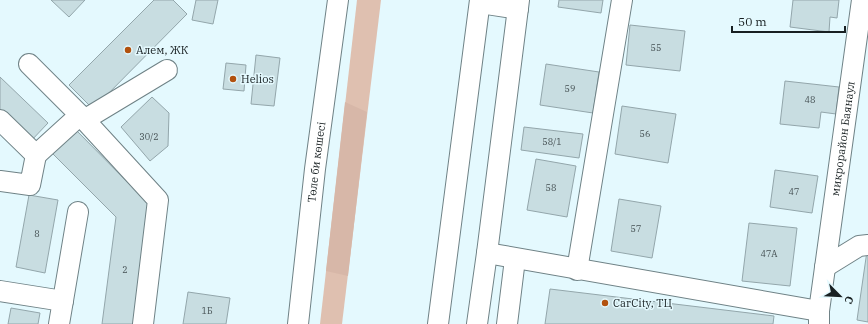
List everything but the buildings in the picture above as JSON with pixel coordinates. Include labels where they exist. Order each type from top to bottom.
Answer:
[{"type":"street","name":"Төле би көшесі","points":[[298,324],[315,169],[338,0]]},
{"type":"street","points":[[577,270],[622,0]]},
{"type":"street","name":"микрорайон Баянаул","points":[[819,318],[824,272],[862,0]]},
{"type":"street","points":[[438,324],[480,1],[518,4],[477,324]]},
{"type":"street","points":[[29,64],[82,118],[158,200],[143,324]]},
{"type":"street","points":[[0,181],[30,185],[36,155],[82,118],[167,70]]},
{"type":"street","points":[[0,120],[36,155]]},
{"type":"street","points":[[59,324],[78,212]]},
{"type":"street","points":[[824,272],[859,246],[868,245]]},
{"type":"street","points":[[487,253],[577,270],[791,315],[819,318]]},
{"type":"street","points":[[507,324],[515,259]]},
{"type":"street","points":[[0,291],[63,301]]},
{"type":"shaded area","points":[[357,0],[381,0],[342,324],[320,324]]},
{"type":"shaded area","points":[[345,102],[367,112],[348,276],[326,271]]},
{"type":"place","name":"Алем, ЖК","points":[[128,50]]},
{"type":"place","name":"Helios","points":[[233,79]]},
{"type":"place","name":"CarCity, ТЦ","points":[[605,303]]}]
